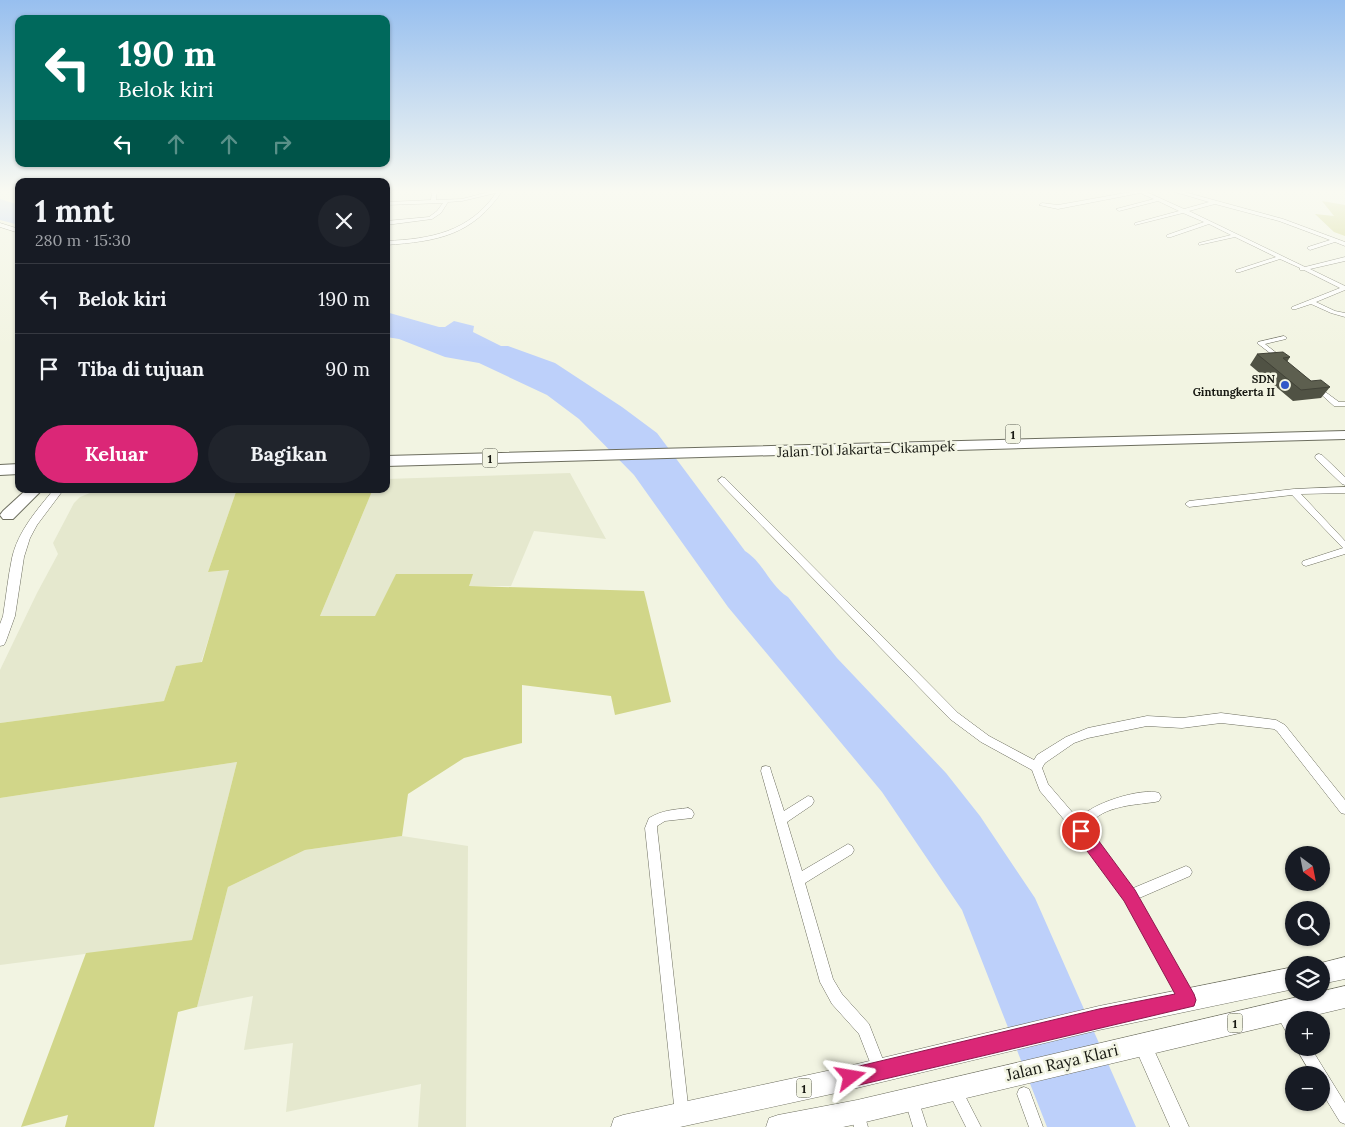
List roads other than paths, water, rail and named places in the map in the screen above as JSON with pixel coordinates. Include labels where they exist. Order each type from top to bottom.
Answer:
[{"type":"highway","name":"Jalan Tol Jakarta–Cikampek","points":[[390,461],[468,459],[588,451],[1345,425]]},
{"type":"highway","name":"Jalan Tol Jakarta–Cikampek","points":[[685,448],[1345,435]]},
{"type":"highway","name":"Jalan Tol Jakarta–Cikampek","points":[[390,450],[588,451]]},
{"type":"highway","points":[[0,459],[15,459]]},
{"type":"highway","points":[[390,465],[468,459]]},
{"type":"highway","points":[[0,470],[15,469]]},
{"type":"highway","points":[[8,515],[32,493]]},
{"type":"highway","points":[[1330,971],[1345,968]]},
{"type":"highway","name":"1","points":[[623,1127],[880,1070],[1099,1018],[1285,980]]},
{"type":"highway","name":"Jalan Raya Klari","points":[[778,1127],[859,1120],[912,1098],[954,1089],[998,1076],[1134,1047],[1345,997]]},
{"type":"street","points":[[1200,244],[1205,243]]},
{"type":"street","points":[[1249,243],[1278,258],[1345,288],[1294,308]]},
{"type":"street","points":[[1310,248],[1328,243]]},
{"type":"street","points":[[1238,271],[1278,258]]},
{"type":"street","points":[[1302,269],[1345,259]]},
{"type":"street","points":[[1312,302],[1333,312],[1345,315]]},
{"type":"street","points":[[1284,338],[1260,343],[1290,366]]},
{"type":"street","points":[[1309,381],[1337,404],[1345,404]]},
{"type":"street","points":[[1318,457],[1345,482]]},
{"type":"street","points":[[722,480],[954,716],[985,739],[1036,767],[1044,787],[1081,831],[1129,896],[1188,1000]]},
{"type":"street","points":[[1189,504],[1294,492],[1345,490]]},
{"type":"street","points":[[1294,492],[1344,543]]},
{"type":"street","points":[[0,641],[9,616],[21,548],[33,523],[56,493]]},
{"type":"street","points":[[1306,563],[1345,551]]},
{"type":"street","points":[[1036,767],[1040,759],[1070,740],[1088,733],[1147,721],[1182,723],[1220,718],[1276,725],[1281,728],[1345,809]]},
{"type":"street","points":[[766,771],[827,982],[837,999],[864,1029],[880,1070]]},
{"type":"street","points":[[1081,831],[1087,818],[1100,811],[1132,800],[1156,797]]},
{"type":"street","points":[[781,820],[808,801]]},
{"type":"street","points":[[682,1114],[651,828],[653,822],[664,816],[688,814]]},
{"type":"street","points":[[797,881],[848,850]]},
{"type":"street","points":[[1129,896],[1186,872]]},
{"type":"street","points":[[1281,1012],[1285,1018]]},
{"type":"street","points":[[1134,1047],[1180,1127]]},
{"type":"street","points":[[954,1089],[974,1127]]},
{"type":"street","points":[[1330,1091],[1345,1116]]},
{"type":"street","points":[[1024,1094],[1036,1127]]},
{"type":"street","points":[[912,1098],[920,1127]]},
{"type":"water","points":[[390,313],[439,327],[445,327],[454,321],[474,326],[473,332],[501,346],[508,346],[555,363],[622,407],[657,433],[745,551],[752,556],[776,587],[788,597],[837,658],[946,773],[980,816],[1035,898],[1136,1127],[1047,1127],[962,910],[882,792],[728,607],[634,475],[579,419],[547,395],[479,363],[445,357],[399,339],[390,338]]},
{"type":"place","name":"SDN Gintungkerta II","points":[[1285,385]]}]
